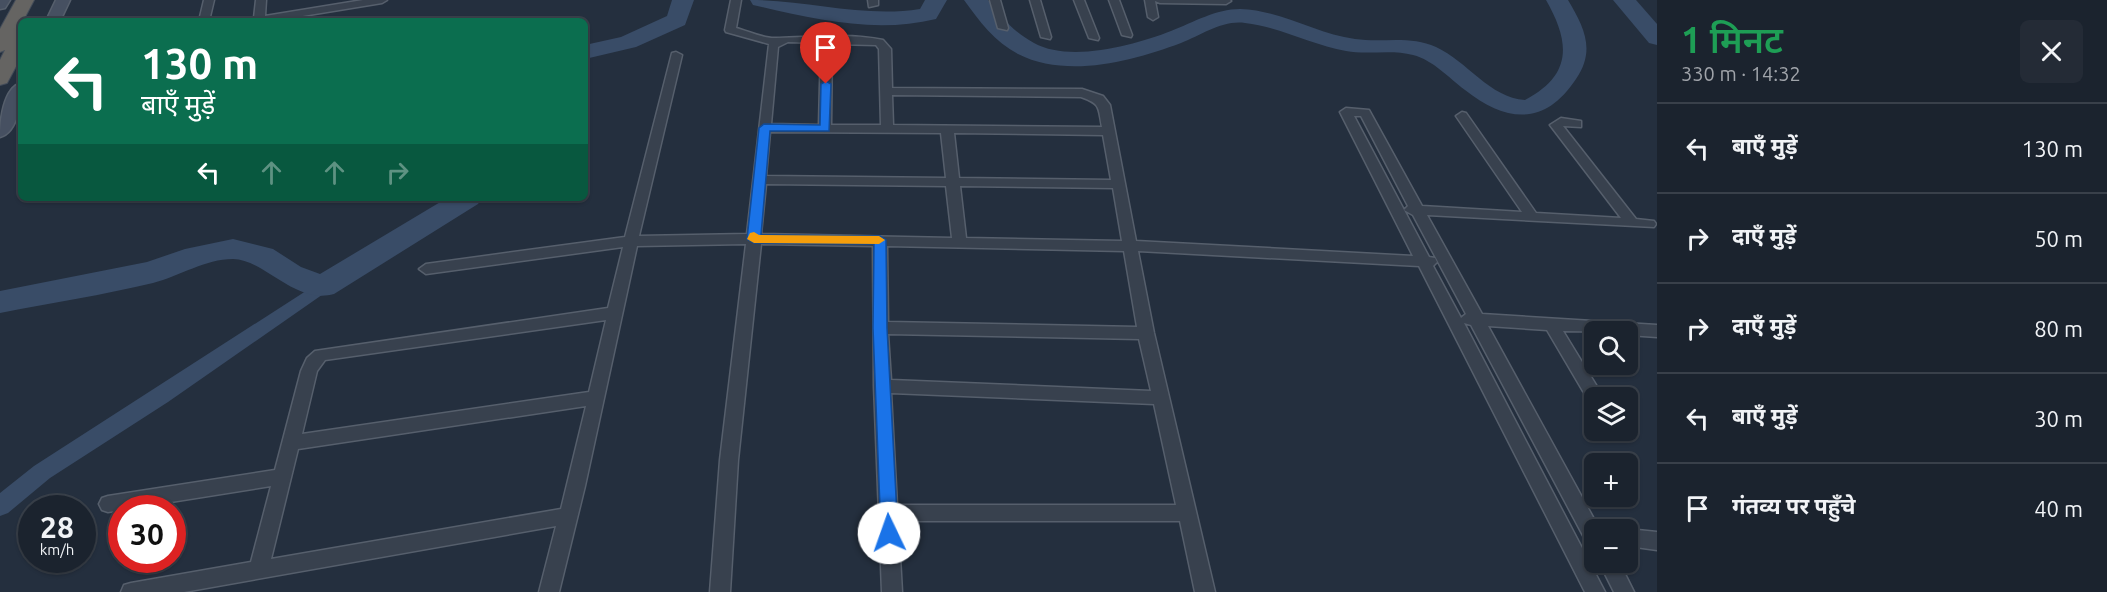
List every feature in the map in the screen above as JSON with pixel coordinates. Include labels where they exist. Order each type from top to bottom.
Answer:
[{"type":"highway","points":[[0,46],[25,0]]},
{"type":"highway","points":[[32,18],[41,0]]},
{"type":"highway","points":[[0,79],[18,44]]},
{"type":"main road","points":[[0,5],[3,0]]},
{"type":"main road","points":[[54,18],[63,0]]},
{"type":"main road","points":[[0,132],[18,94]]},
{"type":"street","points":[[205,18],[209,0]]},
{"type":"street","points":[[257,18],[261,0]]},
{"type":"street","points":[[272,18],[382,0]]},
{"type":"street","points":[[736,0],[730,30],[775,42],[788,39],[879,42],[885,49],[886,129]]},
{"type":"street","points":[[995,0],[1003,28]]},
{"type":"street","points":[[1035,0],[1046,36]]},
{"type":"street","points":[[1079,0],[1094,38]]},
{"type":"street","points":[[1114,0],[1127,35]]},
{"type":"street","points":[[1150,0],[1153,17]]},
{"type":"street","points":[[1160,0],[1226,1]]},
{"type":"street","points":[[825,128],[828,39]]},
{"type":"street","points":[[720,592],[729,460],[754,239],[772,47],[775,42]]},
{"type":"street","points":[[549,592],[676,55]]},
{"type":"street","points":[[886,91],[1082,93],[1099,99],[1104,105],[1146,333],[1205,592]]},
{"type":"street","points":[[1585,519],[1365,114],[1346,112],[1595,592]]},
{"type":"street","points":[[1462,116],[1532,217]]},
{"type":"street","points":[[1577,124],[1561,122],[1556,125],[1632,223]]},
{"type":"street","points":[[764,128],[1108,131]]},
{"type":"street","points":[[947,130],[959,242]]},
{"type":"street","points":[[759,180],[1119,183]]},
{"type":"street","points":[[1396,209],[1649,224]]},
{"type":"street","points":[[426,269],[631,241],[754,239],[1130,246],[1446,264]]},
{"type":"street","points":[[880,240],[880,328],[892,592]]},
{"type":"street","points":[[259,570],[309,371],[312,362],[321,355],[615,313]]},
{"type":"street","points":[[1453,318],[1657,331]]},
{"type":"street","points":[[1551,324],[1589,387]]},
{"type":"street","points":[[880,328],[1146,333]]},
{"type":"street","points":[[882,386],[1161,398]]},
{"type":"street","points":[[291,443],[596,398]]},
{"type":"street","points":[[166,495],[282,477]]},
{"type":"street","points":[[888,513],[1187,513]]},
{"type":"street","points":[[131,592],[568,516]]},
{"type":"street","points":[[1564,532],[1584,535]]},
{"type":"street","points":[[1638,539],[1657,541]]},
{"type":"street","points":[[1614,573],[1624,592]]},
{"type":"waterway","points":[[588,51],[628,42],[677,20],[683,0]]},
{"type":"waterway","points":[[761,0],[823,13],[886,19],[928,14],[936,0]]},
{"type":"waterway","points":[[975,0],[1003,33],[1027,49],[1044,55],[1083,58],[1126,52],[1165,41],[1221,18],[1246,16],[1342,44],[1365,47],[1401,46],[1419,49],[1439,58],[1487,95],[1513,107],[1525,108],[1534,106],[1552,94],[1567,75],[1575,55],[1574,33],[1570,21],[1557,0]]},
{"type":"waterway","points":[[1624,0],[1657,38]]},
{"type":"waterway","points":[[0,302],[153,272],[185,259],[233,249],[262,256],[290,275],[323,286],[463,201]]},
{"type":"waterway","points":[[0,506],[42,472],[161,396],[323,286]]},
{"type":"slow traffic","points":[[754,236],[754,239],[879,240]]},
{"type":"route","points":[[826,84],[825,128],[764,128],[754,239],[880,240],[880,328],[889,533]]}]
